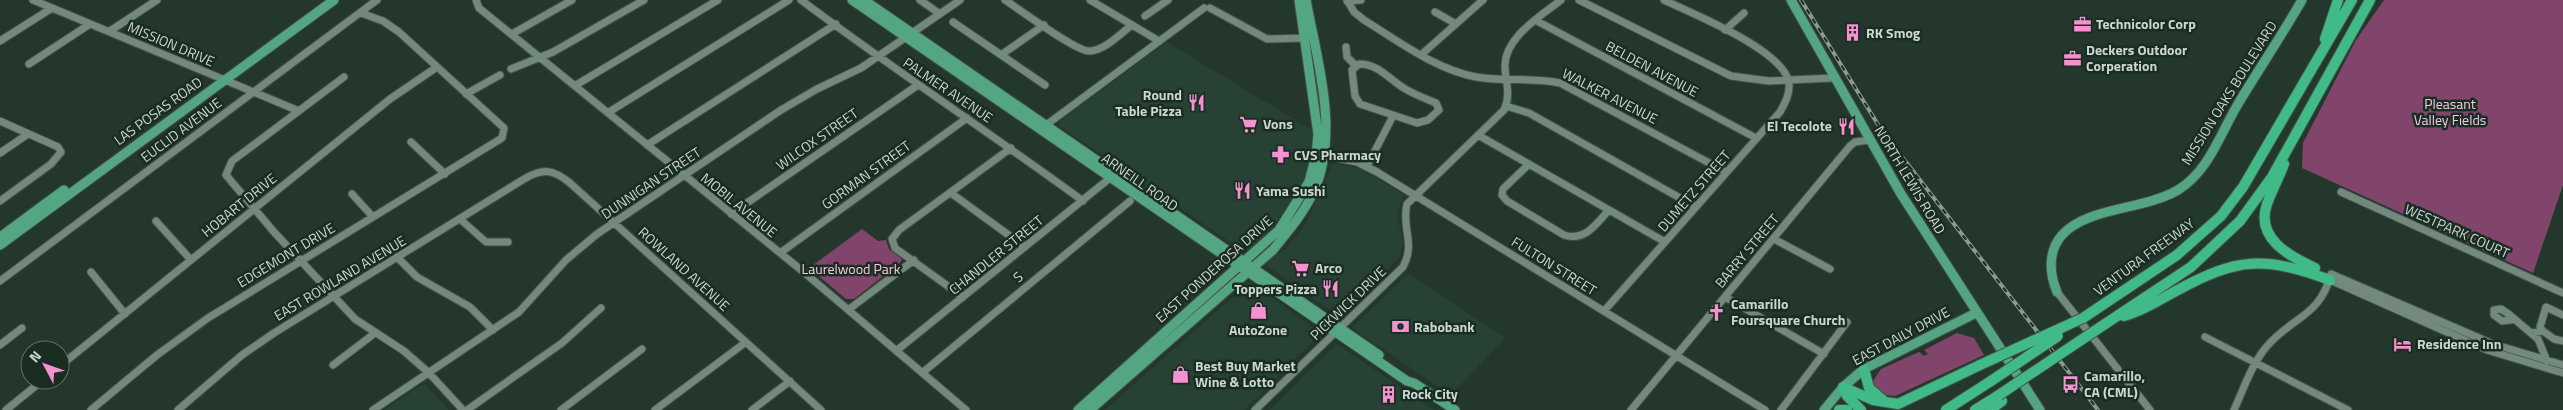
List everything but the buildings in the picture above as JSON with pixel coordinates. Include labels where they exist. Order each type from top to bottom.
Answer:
[{"type":"highway","points":[[2318,60],[2338,0]]},
{"type":"highway","name":"VENTURA FREEWAY","points":[[1946,410],[2178,255],[2212,225],[2243,187],[2352,0]]},
{"type":"highway","points":[[1990,410],[2001,398],[2051,360],[2180,275],[2226,236],[2257,200],[2292,142],[2370,0]]},
{"type":"highway","points":[[2292,142],[2278,183],[2264,212],[2266,228],[2275,243],[2288,254],[2331,277]]},
{"type":"highway","points":[[2110,321],[2134,314],[2185,286],[2238,263],[2276,263],[2331,277]]},
{"type":"highway","points":[[1842,387],[1873,400],[1890,404],[1906,401],[2084,318]]},
{"type":"highway","points":[[1864,369],[1872,392],[1890,404]]},
{"type":"highway","points":[[1842,387],[1847,396],[1861,410]]},
{"type":"highway","points":[[1975,410],[2001,398]]},
{"type":"highway","points":[[1839,410],[1847,410]]},
{"type":"main road","name":"LAS POSAS ROAD","points":[[0,245],[325,0]]},
{"type":"main road","name":"LAS POSAS ROAD","points":[[0,237],[334,0]]},
{"type":"main road","name":"ARNEILL ROAD","points":[[852,0],[909,35],[1246,266],[1407,381],[1414,383],[1455,410]]},
{"type":"main road","name":"ARNEILL ROAD","points":[[864,0],[909,35]]},
{"type":"main road","name":"EAST PONDEROSA DRIVE","points":[[1090,410],[1246,266],[1284,224],[1308,182],[1316,155],[1318,134],[1299,0]]},
{"type":"main road","name":"EAST PONDEROSA DRIVE","points":[[1078,410],[1293,228],[1311,198],[1318,184],[1325,156],[1327,124],[1306,0]]},
{"type":"main road","name":"NORTH LEWIS ROAD","points":[[1790,0],[1901,194],[2040,410]]},
{"type":"main road","name":"MISSION OAKS BOULEVARD","points":[[2057,292],[2051,277],[2050,261],[2060,237],[2073,225],[2084,219],[2150,202],[2183,187],[2192,179],[2208,157],[2302,0]]},
{"type":"main road","name":"ARNEILL ROAD","points":[[1043,127],[1110,178],[1246,266]]},
{"type":"main road","points":[[1308,182],[1313,187],[1310,195],[1311,198]]},
{"type":"main road","name":"EAST DAILY DRIVE","points":[[1824,410],[1842,387],[1864,369],[1976,313]]},
{"type":"street","name":"MISSION DRIVE","points":[[33,0],[299,111]]},
{"type":"street","points":[[110,31],[157,0]]},
{"type":"street","name":"EUCLID AVENUE","points":[[0,281],[378,0]]},
{"type":"street","name":"MOBIL AVENUE","points":[[476,0],[479,8],[576,85],[685,177],[780,253],[966,410]]},
{"type":"street","points":[[512,34],[572,0]]},
{"type":"street","points":[[511,69],[542,58],[644,0]]},
{"type":"street","points":[[576,85],[718,0]]},
{"type":"street","points":[[609,112],[789,0]]},
{"type":"street","name":"PALMER AVENUE","points":[[801,0],[836,24],[877,57],[1011,148],[1083,201]]},
{"type":"street","points":[[920,0],[940,14]]},
{"type":"street","name":"DUNNIGAN STREET","points":[[373,410],[494,330],[530,302],[580,247],[782,110],[817,89],[854,72],[960,0]]},
{"type":"street","points":[[1006,0],[1079,49],[1091,52],[1100,49],[1132,25]]},
{"type":"street","points":[[1090,0],[1159,41]]},
{"type":"street","points":[[1145,16],[1168,0]]},
{"type":"street","points":[[1347,0],[1361,0]]},
{"type":"street","name":"WALKER AVENUE","points":[[1347,0],[1354,12],[1364,20],[1422,54],[1467,75],[1507,79],[1539,78],[1567,86],[1726,172]]},
{"type":"street","points":[[1422,54],[1483,0]]},
{"type":"street","points":[[1414,195],[1506,106],[1510,93],[1505,62],[1509,48],[1561,0]]},
{"type":"street","points":[[1579,0],[1726,74],[1752,80],[1788,81],[1833,78]]},
{"type":"street","points":[[1664,0],[1726,30],[1771,56],[1781,67],[1788,81]]},
{"type":"street","points":[[0,41],[52,8]]},
{"type":"street","points":[[1043,127],[1207,8],[1267,39],[1305,38]]},
{"type":"street","points":[[1435,12],[1456,24]]},
{"type":"street","points":[[360,13],[392,26],[466,94],[500,76]]},
{"type":"street","points":[[1726,30],[1744,13]]},
{"type":"street","points":[[952,22],[1046,85]]},
{"type":"street","name":"BELDEN AVENUE","points":[[1537,22],[1756,138]]},
{"type":"street","points":[[29,64],[90,24]]},
{"type":"street","points":[[647,145],[836,24]]},
{"type":"street","points":[[1001,55],[1044,25]]},
{"type":"street","points":[[1346,47],[1347,57],[1356,66]]},
{"type":"street","points":[[1368,64],[1378,69],[1400,86],[1434,102],[1439,108],[1428,120],[1420,123],[1393,116],[1358,102],[1351,73],[1356,66],[1368,64]]},
{"type":"street","name":"HOBART DRIVE","points":[[70,358],[410,83],[437,67]]},
{"type":"street","points":[[344,77],[232,161],[226,171],[231,182],[253,209],[359,323],[404,350],[429,373],[463,410]]},
{"type":"street","name":"DUMETZ STREET","points":[[1604,311],[1787,102],[1789,95],[1788,81]]},
{"type":"street","name":"WILCOX STREET","points":[[731,214],[918,84]]},
{"type":"street","name":"EDGEMONT DRIVE","points":[[93,408],[156,355],[188,332],[300,261],[499,141],[504,135],[504,128],[466,94]]},
{"type":"street","points":[[1506,106],[1529,113],[1696,207]]},
{"type":"street","points":[[1367,166],[1393,116]]},
{"type":"street","name":"GORMAN STREET","points":[[780,253],[967,118]]},
{"type":"street","points":[[0,121],[61,150],[60,156],[0,201]]},
{"type":"street","points":[[0,152],[28,134]]},
{"type":"street","points":[[1478,135],[1665,242]]},
{"type":"street","name":"BARRY STREET","points":[[1630,410],[1850,146],[1855,142],[1870,140]]},
{"type":"street","points":[[411,142],[445,174]]},
{"type":"street","points":[[963,297],[895,248],[892,240],[899,230],[1011,148]]},
{"type":"street","name":"FULTON STREET","points":[[1325,156],[1345,158],[1367,166],[1765,410]]},
{"type":"street","points":[[1529,164],[1503,189],[1502,195],[1507,201],[1564,235],[1575,239],[1582,236],[1609,210]]},
{"type":"street","name":"ROWLAND AVENUE","points":[[524,179],[539,171],[554,170],[821,410]]},
{"type":"street","name":"CHANDLER STREET","points":[[896,351],[1110,178]]},
{"type":"street","name":"EAST ROWLAND AVENUE","points":[[178,410],[258,343],[524,179]]},
{"type":"street","name":"WESTPARK COURT","points":[[2341,192],[2563,293]]},
{"type":"street","points":[[951,193],[1025,248]]},
{"type":"street","points":[[352,194],[373,217]]},
{"type":"street","name":"PICKWICK DRIVE","points":[[1255,410],[1408,260],[1411,245],[1404,217],[1408,204],[1414,195]]},
{"type":"street","name":"S","points":[[922,373],[1130,201]]},
{"type":"street","points":[[460,219],[484,242],[495,244],[508,242]]},
{"type":"street","points":[[156,221],[191,260]]},
{"type":"street","points":[[1774,239],[1830,269]]},
{"type":"street","points":[[397,258],[417,277],[470,307],[494,330]]},
{"type":"street","points":[[848,310],[914,260]]},
{"type":"street","points":[[91,272],[125,314]]},
{"type":"street","points":[[2331,277],[2485,341],[2563,365]]},
{"type":"street","points":[[2234,410],[2267,347],[2278,335],[2317,306],[2331,277]]},
{"type":"street","points":[[2331,277],[2487,350],[2563,373]]},
{"type":"street","points":[[2057,292],[2150,410]]},
{"type":"street","points":[[1725,297],[1824,354]]},
{"type":"street","points":[[2563,315],[2546,307],[2540,327],[2554,339],[2563,341]]},
{"type":"street","points":[[467,410],[562,343],[601,308]]},
{"type":"street","points":[[2508,315],[2532,333],[2540,343],[2547,361]]},
{"type":"street","points":[[1782,410],[1847,322]]},
{"type":"street","points":[[0,345],[22,328]]},
{"type":"street","points":[[2532,333],[2543,331]]},
{"type":"street","points":[[333,365],[375,333]]},
{"type":"street","points":[[2205,336],[2347,410]]},
{"type":"street","points":[[656,410],[746,342]]},
{"type":"street","points":[[561,410],[642,349]]},
{"type":"street","points":[[752,410],[790,381]]},
{"type":"street","points":[[6,410],[31,390]]},
{"type":"street","points":[[93,408],[105,410]]},
{"type":"shaded area","points":[[1167,42],[1313,131],[1306,173],[1301,187],[1274,226],[1250,250],[1242,250],[1058,125],[1060,121]]},
{"type":"shaded area","points":[[1333,163],[1362,169],[1404,195],[1397,215],[1403,243],[1400,257],[1342,314],[1334,313],[1266,265],[1268,261],[1286,248],[1306,224]]},
{"type":"shaded area","points":[[1408,274],[1505,338],[1451,395],[1352,328]]},
{"type":"shaded area","points":[[1250,282],[1321,333],[1244,410],[1105,410]]},
{"type":"shaded area","points":[[1337,344],[1422,402],[1434,410],[1269,410]]},
{"type":"shaded area","points":[[424,384],[449,410],[384,410],[422,385]]},
{"type":"green space","name":"Pleasant Valley Fields","points":[[2384,0],[2563,0],[2563,185],[2533,273],[2302,168],[2303,143],[2356,40]]},
{"type":"green space","name":"Laurelwood Park","points":[[862,229],[878,241],[886,240],[889,249],[902,259],[900,263],[854,299],[846,299],[809,268]]},
{"type":"green space","points":[[1957,333],[1974,338],[1984,355],[1895,396],[1884,395],[1875,388],[1873,381],[1881,369],[1919,352],[1924,356],[1928,354],[1924,350]]},
{"type":"railway","points":[[1801,0],[1882,131],[2098,410]]},
{"type":"place","name":"Technicolor Corp","points":[[2082,24]]},
{"type":"place","name":"RK Smog","points":[[1852,33]]},
{"type":"place","name":"Deckers Outdoor Corperation","points":[[2072,58]]},
{"type":"place","name":"Round Table Pizza","points":[[1196,103]]},
{"type":"place","name":"Vons","points":[[1249,124]]},
{"type":"place","name":"El Tecolote","points":[[1846,126]]},
{"type":"place","name":"CVS Pharmacy","points":[[1280,155]]},
{"type":"place","name":"Yama Sushi","points":[[1242,191]]},
{"type":"place","name":"Arco","points":[[1301,268]]},
{"type":"place","name":"Toppers Pizza","points":[[1331,289]]},
{"type":"place","name":"AutoZone","points":[[1258,310]]},
{"type":"place","name":"Camarillo Foursquare Church","points":[[1717,312]]},
{"type":"place","name":"Rabobank","points":[[1400,327]]},
{"type":"place","name":"Residence Inn","points":[[2403,344]]},
{"type":"place","name":"Best Buy Market Wine & Lotto","points":[[1181,374]]},
{"type":"place","name":"Camarillo, CA (CML)","points":[[2070,384]]},
{"type":"place","name":"Rock City","points":[[1388,394]]}]
